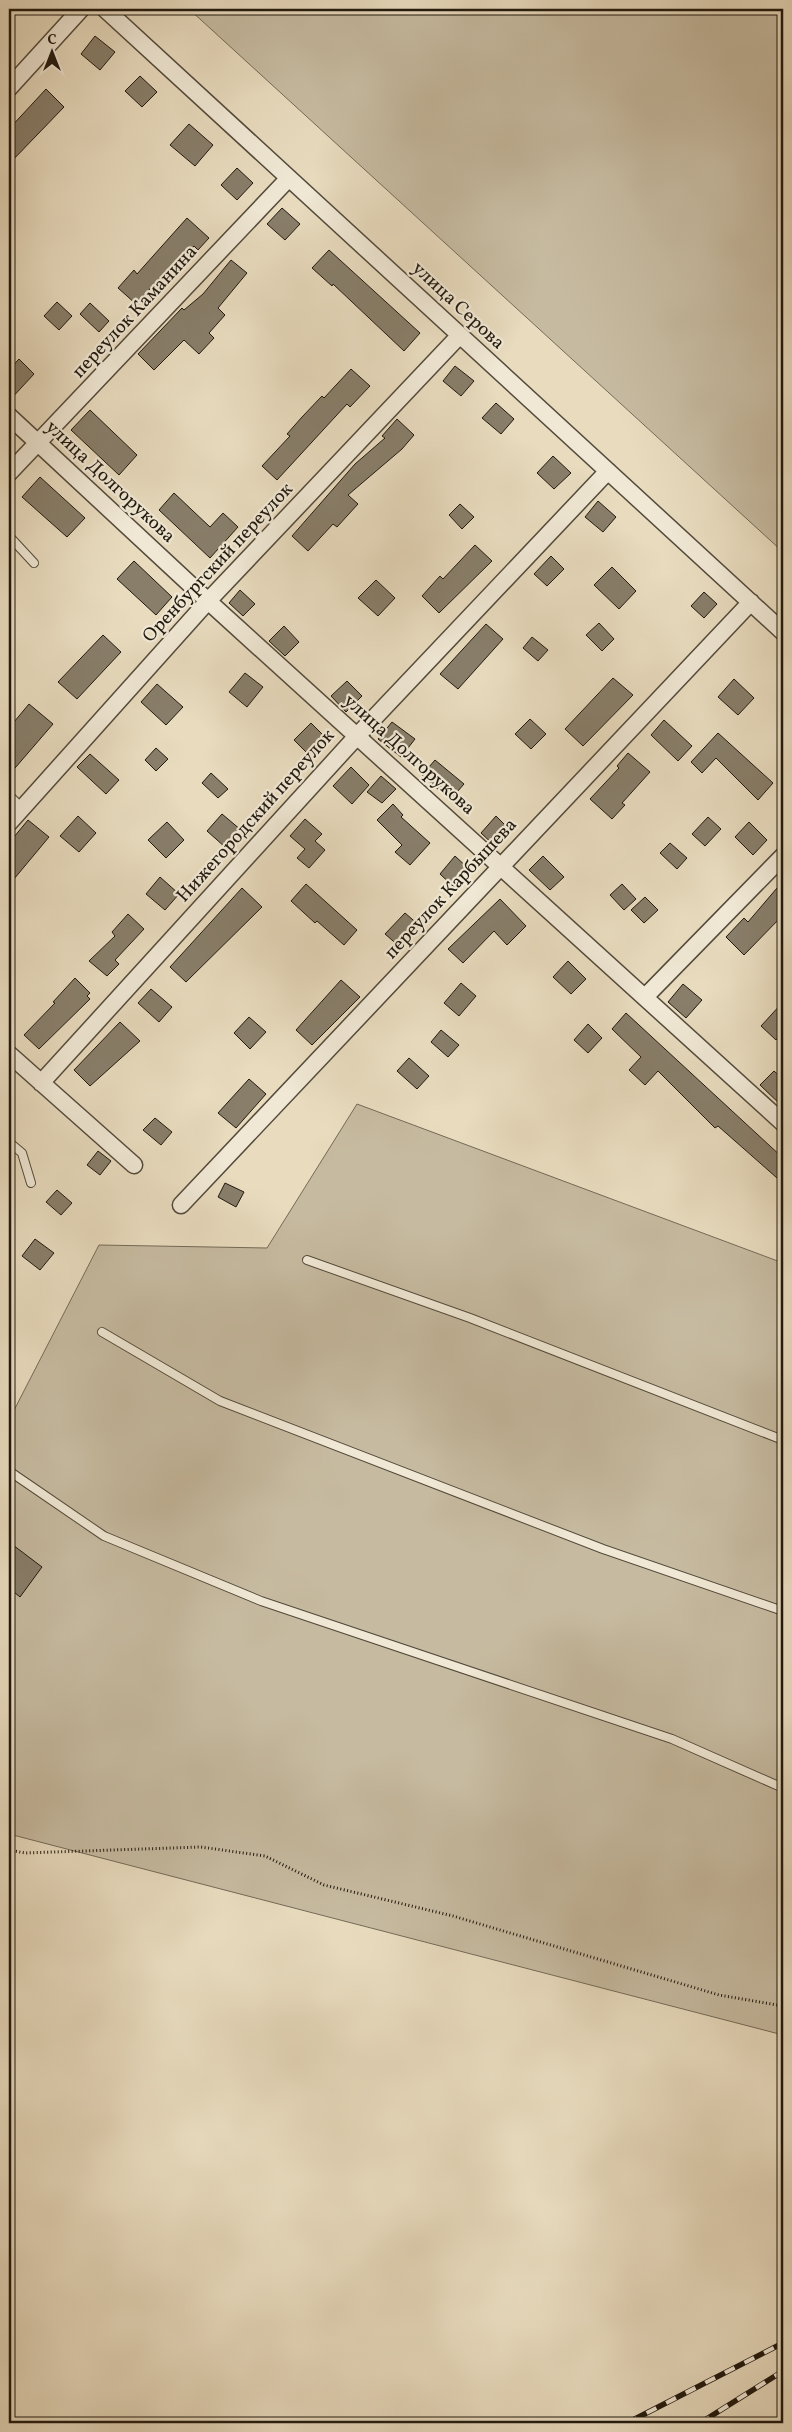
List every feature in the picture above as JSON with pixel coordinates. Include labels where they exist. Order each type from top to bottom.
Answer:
[{"type":"street","points":[[9,88],[81,9]]},
{"type":"street","name":"улица Серова","points":[[105,9],[783,632]]},
{"type":"street","name":"переулок Каманина","points":[[9,473],[289,178]]},
{"type":"street","name":"Оренбургский переулок","points":[[9,823],[208,601],[460,335]]},
{"type":"street","name":"улица Долгорукова","points":[[9,416],[208,601],[358,735],[783,1123]]},
{"type":"street","name":"Нижегородский переулок","points":[[41,1083],[358,735],[608,470]]},
{"type":"street","name":"переулок Карбышева","points":[[181,1205],[500,865],[751,602]]},
{"type":"street","points":[[645,997],[783,856]]},
{"type":"street","points":[[9,1054],[134,1165]]},
{"type":"lane","points":[[9,536],[34,563]]},
{"type":"lane","points":[[9,795],[22,808]]},
{"type":"lane","points":[[9,1142],[22,1153],[31,1183]]},
{"type":"lane","points":[[307,1260],[470,1318],[783,1440]]},
{"type":"lane","points":[[102,1332],[220,1401],[603,1549],[783,1611]]},
{"type":"lane","points":[[9,1471],[104,1536],[261,1601],[672,1739],[783,1788]]},
{"type":"path","points":[[9,1850],[25,1853],[201,1846],[265,1856],[324,1885],[453,1916],[719,1995],[783,2006]]},
{"type":"shaded area","points":[[189,9],[783,9],[783,552]]},
{"type":"shaded area","points":[[357,1104],[783,1263],[783,2035],[9,1834],[9,1420],[99,1245],[267,1248]]},
{"type":"building","points":[[95,36],[115,52],[100,70],[81,54]]},
{"type":"building","points":[[140,76],[157,92],[142,107],[125,91]]},
{"type":"building","points":[[46,89],[64,107],[9,164],[9,129]]},
{"type":"building","points":[[189,124],[213,145],[195,166],[170,145]]},
{"type":"building","points":[[237,168],[253,183],[237,200],[221,185]]},
{"type":"building","points":[[282,208],[300,224],[285,240],[267,224]]},
{"type":"building","points":[[187,218],[209,238],[198,250],[194,246],[136,304],[118,288],[134,270],[137,274]]},
{"type":"building","points":[[329,250],[420,333],[404,351],[333,284],[332,286],[312,268]]},
{"type":"building","points":[[231,260],[247,273],[218,308],[225,315],[209,333],[214,338],[199,354],[184,340],[154,370],[138,354],[182,308],[184,310],[203,294]]},
{"type":"building","points":[[57,302],[72,316],[59,330],[44,316]]},
{"type":"building","points":[[90,303],[109,321],[99,332],[80,314]]},
{"type":"building","points":[[19,359],[34,374],[9,401],[9,370]]},
{"type":"building","points":[[455,366],[474,381],[461,396],[443,381]]},
{"type":"building","points":[[351,369],[370,386],[350,407],[347,404],[277,480],[262,466],[290,436],[287,434],[302,417],[322,396],[324,398]]},
{"type":"building","points":[[496,403],[514,419],[501,434],[482,418]]},
{"type":"building","points":[[90,410],[137,455],[119,475],[71,430]]},
{"type":"building","points":[[397,419],[414,435],[402,449],[348,495],[358,504],[337,527],[333,524],[308,551],[292,536],[355,464],[385,438],[382,436]]},
{"type":"building","points":[[553,456],[571,473],[554,489],[537,473]]},
{"type":"building","points":[[40,477],[85,518],[67,537],[22,497]]},
{"type":"building","points":[[174,493],[210,527],[223,513],[238,527],[210,558],[159,510]]},
{"type":"building","points":[[598,501],[616,517],[603,532],[585,517]]},
{"type":"building","points":[[460,504],[474,517],[462,529],[449,515]]},
{"type":"building","points":[[475,545],[492,561],[439,613],[422,596],[440,576],[443,579]]},
{"type":"building","points":[[551,556],[564,569],[547,586],[534,574]]},
{"type":"building","points":[[134,561],[172,597],[156,615],[117,579]]},
{"type":"building","points":[[612,567],[636,591],[619,609],[594,585]]},
{"type":"building","points":[[376,580],[395,598],[378,616],[358,598]]},
{"type":"building","points":[[240,590],[255,604],[243,616],[229,603]]},
{"type":"building","points":[[704,592],[717,604],[704,618],[691,606]]},
{"type":"building","points":[[599,623],[614,639],[602,651],[586,635]]},
{"type":"building","points":[[486,624],[503,639],[458,689],[440,674]]},
{"type":"building","points":[[284,626],[299,642],[285,656],[269,641]]},
{"type":"building","points":[[103,635],[121,652],[77,699],[58,682]]},
{"type":"building","points":[[532,637],[548,650],[538,661],[523,648]]},
{"type":"building","points":[[245,673],[263,687],[247,707],[229,692]]},
{"type":"building","points":[[613,678],[633,695],[583,746],[565,729]]},
{"type":"building","points":[[734,679],[754,698],[738,715],[718,697]]},
{"type":"building","points":[[347,681],[362,696],[346,712],[331,696]]},
{"type":"building","points":[[157,684],[183,707],[166,725],[141,702]]},
{"type":"building","points":[[29,704],[53,724],[9,775],[9,728]]},
{"type":"building","points":[[530,719],[546,734],[531,749],[515,734]]},
{"type":"building","points":[[664,720],[692,746],[678,761],[651,735]]},
{"type":"building","points":[[392,722],[415,739],[401,757],[378,739]]},
{"type":"building","points":[[311,723],[326,738],[309,755],[294,740]]},
{"type":"building","points":[[718,733],[773,783],[758,800],[716,758],[702,773],[691,762]]},
{"type":"building","points":[[156,748],[168,759],[156,771],[145,760]]},
{"type":"building","points":[[628,753],[650,772],[622,803],[625,805],[612,819],[590,799],[619,768],[617,766]]},
{"type":"building","points":[[90,754],[119,780],[106,794],[77,767]]},
{"type":"building","points":[[435,760],[464,784],[450,800],[422,775]]},
{"type":"building","points":[[351,767],[369,785],[352,804],[333,786]]},
{"type":"building","points":[[211,773],[228,789],[218,798],[202,783]]},
{"type":"building","points":[[381,776],[396,789],[382,803],[367,792]]},
{"type":"building","points":[[393,804],[403,815],[401,817],[430,843],[410,865],[395,852],[402,845],[377,820]]},
{"type":"building","points":[[222,814],[241,830],[225,847],[207,831]]},
{"type":"building","points":[[78,816],[96,833],[79,852],[60,836]]},
{"type":"building","points":[[496,816],[511,831],[496,847],[481,833]]},
{"type":"building","points":[[708,817],[721,829],[705,846],[692,834]]},
{"type":"building","points":[[305,819],[322,834],[315,841],[325,850],[309,868],[297,858],[305,849],[290,836]]},
{"type":"building","points":[[28,820],[49,837],[9,885],[9,843]]},
{"type":"building","points":[[167,822],[184,840],[166,858],[148,840]]},
{"type":"building","points":[[749,822],[767,840],[753,855],[735,837]]},
{"type":"building","points":[[670,843],[687,858],[677,869],[660,853]]},
{"type":"building","points":[[455,856],[470,870],[455,888],[440,874]]},
{"type":"building","points":[[543,856],[564,877],[550,890],[529,870]]},
{"type":"building","points":[[160,877],[179,894],[165,910],[146,894]]},
{"type":"building","points":[[783,881],[783,915],[744,955],[726,937],[744,918],[748,922]]},
{"type":"building","points":[[306,884],[357,930],[344,945],[317,921],[315,923],[291,901]]},
{"type":"building","points":[[622,884],[636,899],[624,910],[610,895]]},
{"type":"building","points":[[242,888],[262,907],[186,982],[170,967]]},
{"type":"building","points":[[645,897],[658,910],[644,923],[631,910]]},
{"type":"building","points":[[500,899],[526,926],[507,945],[494,931],[463,963],[448,949]]},
{"type":"building","points":[[405,913],[420,926],[400,947],[385,934]]},
{"type":"building","points":[[128,914],[144,929],[115,960],[119,964],[107,976],[89,961],[115,936],[112,932]]},
{"type":"building","points":[[568,961],[586,979],[571,994],[553,977]]},
{"type":"building","points":[[75,978],[90,993],[87,996],[90,999],[39,1049],[24,1035],[55,1003],[53,1002]]},
{"type":"building","points":[[341,980],[360,997],[312,1045],[296,1030]]},
{"type":"building","points":[[461,983],[476,996],[459,1016],[444,1003]]},
{"type":"building","points":[[683,984],[702,1000],[686,1018],[668,1002]]},
{"type":"building","points":[[151,989],[172,1007],[159,1022],[138,1003]]},
{"type":"building","points":[[783,1002],[783,1032],[776,1040],[761,1026]]},
{"type":"building","points":[[626,1013],[783,1158],[783,1171],[777,1178],[718,1126],[715,1128],[658,1071],[645,1085],[629,1070],[641,1057],[612,1029]]},
{"type":"building","points":[[249,1017],[266,1032],[250,1049],[234,1033]]},
{"type":"building","points":[[120,1022],[140,1041],[90,1086],[74,1070]]},
{"type":"building","points":[[588,1024],[602,1038],[588,1053],[574,1040]]},
{"type":"building","points":[[441,1030],[459,1045],[448,1057],[431,1042]]},
{"type":"building","points":[[409,1058],[429,1076],[417,1089],[397,1071]]},
{"type":"building","points":[[774,1071],[783,1079],[783,1107],[760,1085]]},
{"type":"building","points":[[249,1079],[266,1094],[236,1128],[218,1113]]},
{"type":"building","points":[[155,1118],[172,1132],[161,1145],[143,1130]]},
{"type":"building","points":[[98,1151],[111,1161],[100,1175],[87,1165]]},
{"type":"building","points":[[225,1183],[244,1192],[236,1207],[218,1197]]},
{"type":"building","points":[[57,1190],[72,1203],[61,1215],[46,1202]]},
{"type":"building","points":[[35,1239],[54,1253],[40,1270],[22,1256]]},
{"type":"building","points":[[9,1542],[42,1567],[20,1597],[9,1588]]},
{"type":"railway","points":[[627,2423],[783,2343]]},
{"type":"railway","points":[[700,2423],[783,2371]]}]
